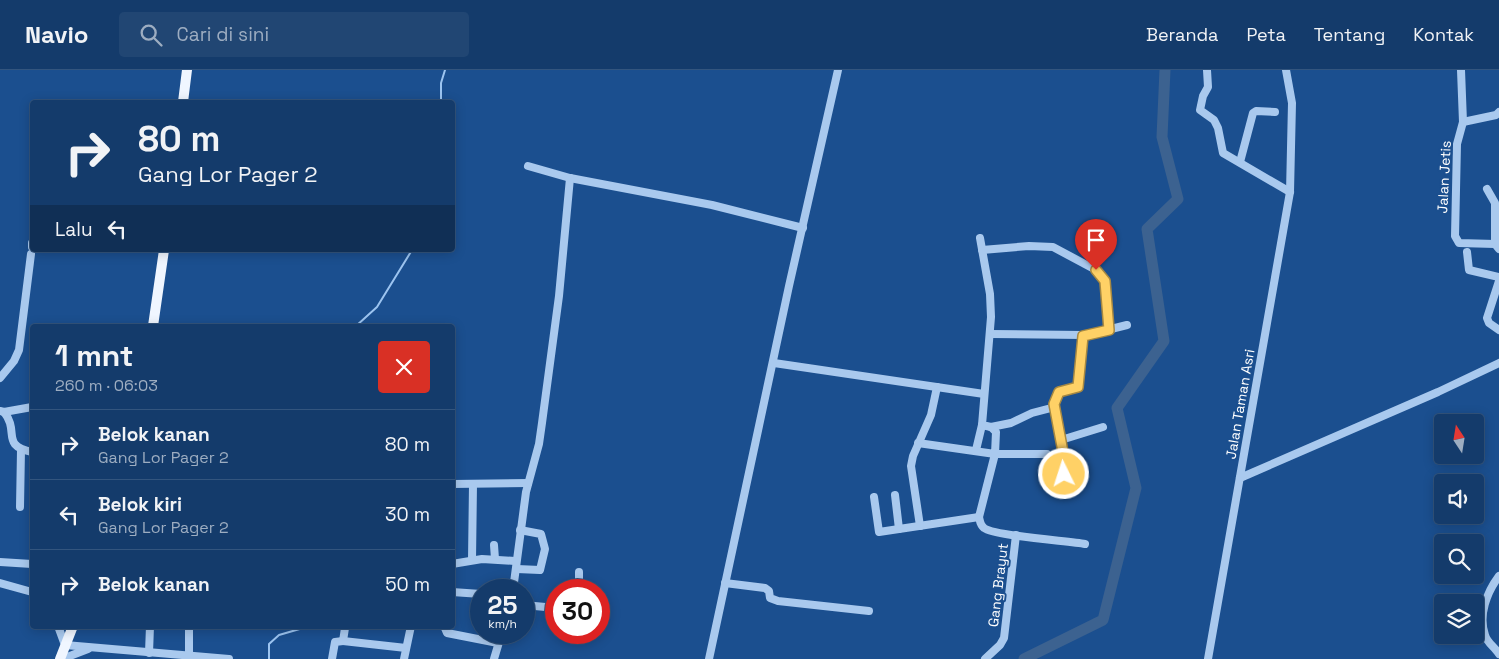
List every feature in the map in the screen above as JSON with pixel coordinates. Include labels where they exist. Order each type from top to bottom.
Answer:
[{"type":"main road","points":[[183,100],[187,70]]},
{"type":"main road","points":[[153,324],[164,252]]},
{"type":"main road","points":[[61,659],[72,629]]},
{"type":"street","points":[[709,659],[838,70]]},
{"type":"street","points":[[1207,70],[1208,87],[1203,96],[1200,110],[1214,120],[1223,153],[1290,192]]},
{"type":"street","name":"Jalan Taman Asri","points":[[1208,659],[1290,192],[1292,100],[1286,70]]},
{"type":"street","name":"Jalan Jetis","points":[[1461,70],[1463,122],[1457,144],[1454,202],[1456,239],[1467,244],[1497,246]]},
{"type":"street","points":[[1240,162],[1253,113],[1256,111],[1275,112]]},
{"type":"street","points":[[1463,122],[1496,115],[1499,112]]},
{"type":"street","points":[[528,166],[570,178],[712,205],[803,228]]},
{"type":"street","points":[[514,579],[528,483],[539,444],[559,296],[570,178]]},
{"type":"street","points":[[1487,189],[1497,203],[1497,246]]},
{"type":"street","points":[[976,450],[982,425],[990,334],[990,294],[980,238]]},
{"type":"street","points":[[982,250],[1029,246],[1054,247],[1096,270],[1105,281],[1109,330]]},
{"type":"street","points":[[0,378],[14,361],[19,350],[32,252]]},
{"type":"street","points":[[1467,252],[1469,270],[1499,279],[1488,318],[1489,323],[1499,330]]},
{"type":"street","points":[[990,334],[1082,334],[1083,336],[1127,326]]},
{"type":"street","points":[[1079,477],[1064,474],[1061,440],[1055,407],[1059,392],[1078,387],[1083,336]]},
{"type":"street","points":[[774,363],[984,394]]},
{"type":"street","points":[[1240,478],[1438,392],[1499,363]]},
{"type":"street","points":[[920,526],[911,475],[913,456],[931,415],[938,388]]},
{"type":"street","points":[[2,411],[30,407]]},
{"type":"street","points":[[982,425],[991,427],[1011,423],[1032,413],[1055,407]]},
{"type":"street","points":[[2,411],[9,419],[9,443],[12,447],[30,452]]},
{"type":"street","points":[[991,427],[996,435],[995,454],[979,517],[983,527],[1016,535],[1085,544]]},
{"type":"street","points":[[1061,440],[1103,427]]},
{"type":"street","points":[[918,443],[995,454],[1047,454]]},
{"type":"street","points":[[20,507],[21,450]]},
{"type":"street","points":[[455,484],[528,483]]},
{"type":"street","points":[[472,560],[473,484]]},
{"type":"street","points":[[895,495],[899,530]]},
{"type":"street","points":[[874,497],[878,531],[899,530],[979,517]]},
{"type":"street","points":[[455,563],[494,559],[540,570],[545,548],[541,534],[520,530]]},
{"type":"street","name":"Gang Brayut","points":[[985,659],[1000,645],[1004,638],[1016,535]]},
{"type":"street","points":[[494,545],[494,559]]},
{"type":"street","points":[[0,562],[30,564]]},
{"type":"street","points":[[579,572],[579,579]]},
{"type":"street","points":[[1498,652],[1485,635],[1484,617],[1485,600],[1499,576]]},
{"type":"street","points":[[0,583],[30,591]]},
{"type":"street","points":[[725,583],[768,589],[770,598],[778,601],[869,611]]},
{"type":"street","points":[[455,592],[470,593]]},
{"type":"street","points":[[59,629],[65,645],[229,659]]},
{"type":"street","points":[[149,653],[150,629]]},
{"type":"street","points":[[189,629],[189,656]]},
{"type":"street","points":[[343,641],[345,629]]},
{"type":"street","points":[[404,659],[410,629]]},
{"type":"street","points":[[445,629],[447,633],[470,638]]},
{"type":"street","points":[[332,659],[334,642],[343,641],[406,648]]},
{"type":"street","points":[[494,659],[498,644]]},
{"type":"street","points":[[61,659],[92,648]]},
{"type":"waterway","points":[[441,100],[441,83],[445,70]]},
{"type":"waterway","points":[[1024,659],[1103,620],[1136,488],[1117,408],[1164,341],[1147,229],[1178,199],[1162,137],[1165,70]]},
{"type":"waterway","points":[[358,324],[377,307],[411,252]]},
{"type":"waterway","points":[[269,659],[269,644],[279,635],[300,629]]},
{"type":"route","points":[[1064,474],[1063,452],[1054,404],[1059,392],[1078,387],[1083,336],[1109,330],[1105,281],[1096,270]]}]
